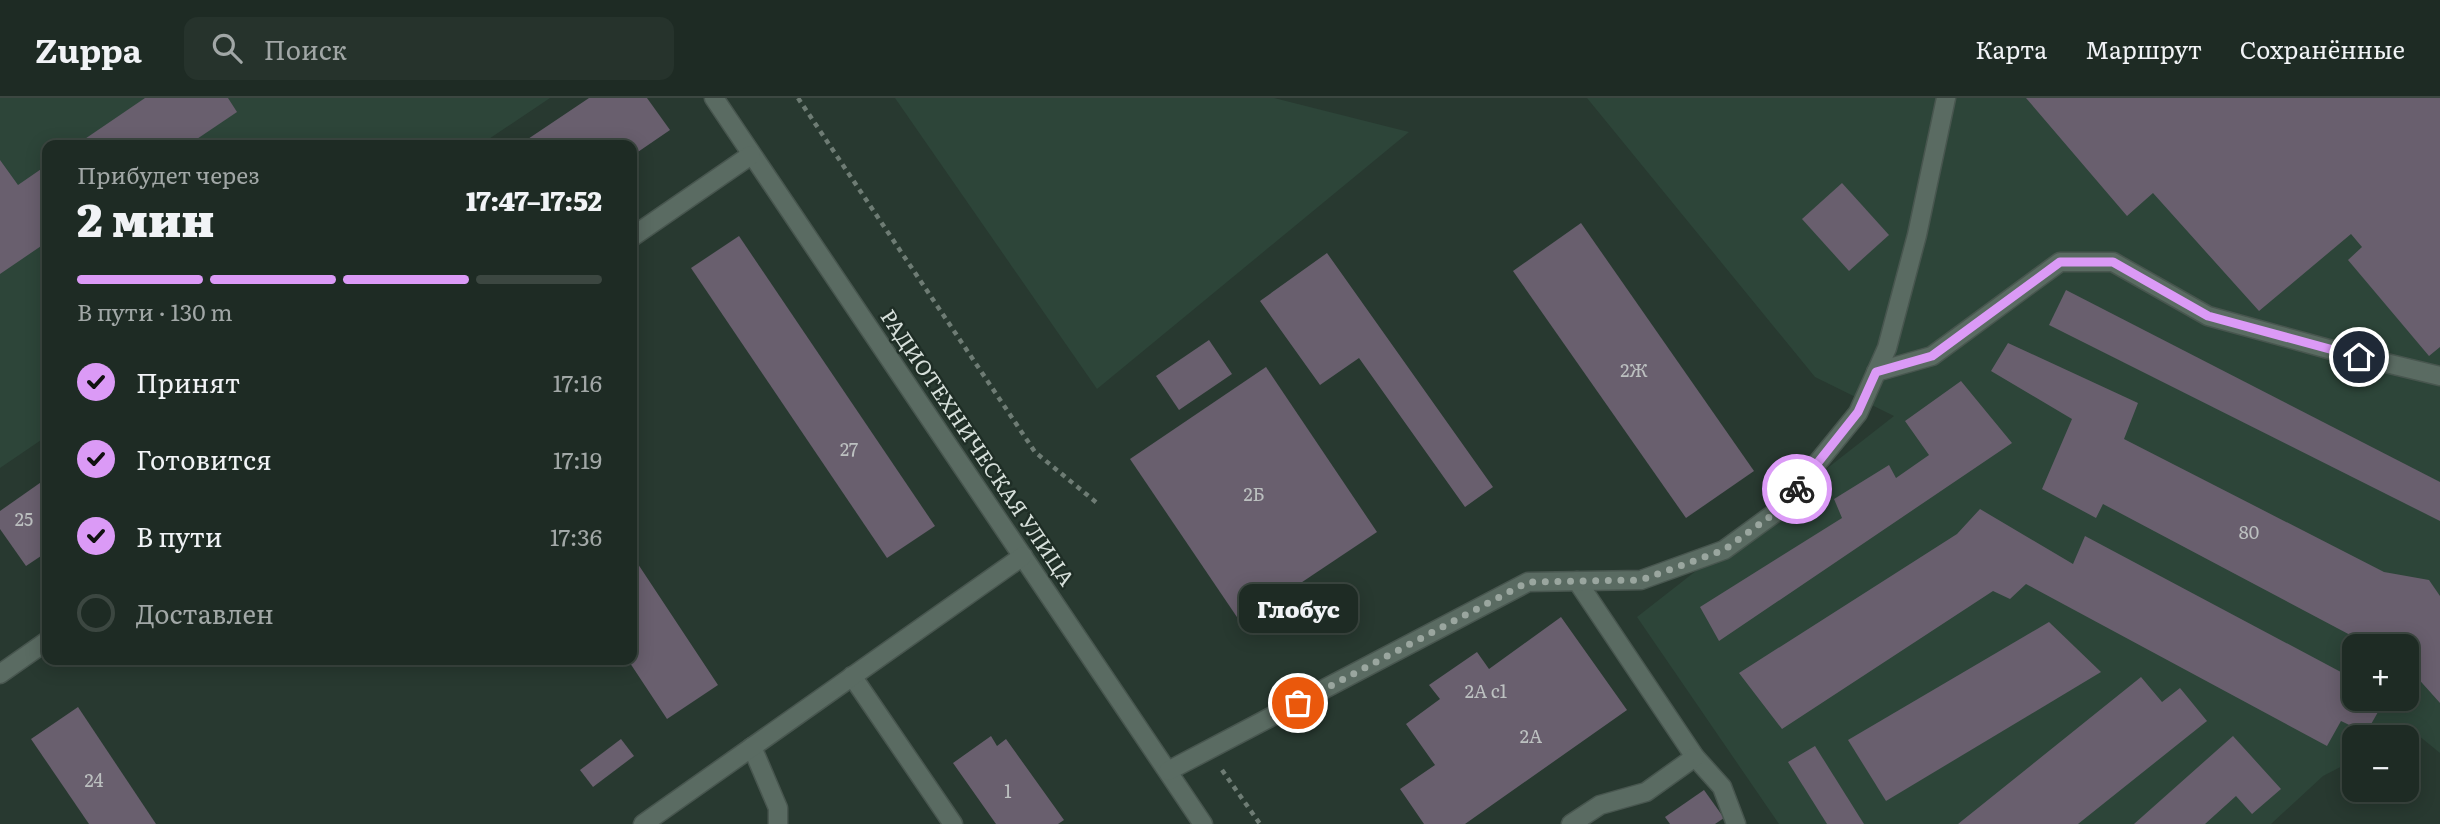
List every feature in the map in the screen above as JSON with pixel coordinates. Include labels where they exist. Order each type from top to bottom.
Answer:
[{"type":"street","name":"РАДИОТЕХНИЧЕСКАЯ УЛИЦА","points":[[714,98],[1203,824]]},
{"type":"street","points":[[1168,771],[1528,582],[1641,580],[1724,550],[1779,510],[1858,412],[1886,348],[1917,235],[1946,98]]},
{"type":"street","points":[[637,234],[751,155]]},
{"type":"street","points":[[1876,372],[1932,356],[2060,262],[2113,262],[2208,316],[2440,376]]},
{"type":"street","points":[[643,824],[1023,556]]},
{"type":"street","points":[[1577,581],[1695,757],[1722,787],[1736,824]]},
{"type":"street","points":[[0,674],[42,645]]},
{"type":"street","points":[[852,676],[953,824]]},
{"type":"street","points":[[751,747],[778,808],[778,824]]},
{"type":"street","points":[[1571,824],[1600,804],[1646,792],[1695,757]]},
{"type":"path","points":[[797,98],[1035,452],[1097,503]]},
{"type":"path","points":[[1208,750],[1260,824]]},
{"type":"shaded area","points":[[0,98],[550,98],[487,140],[42,140],[42,439],[0,468]]},
{"type":"shaded area","points":[[895,98],[1274,98],[1409,132],[1097,389]]},
{"type":"shaded area","points":[[1587,98],[2440,98],[2440,753],[2419,736],[2419,725],[2342,725],[2342,766],[2323,776],[2271,824],[1779,824],[1637,617],[1894,416],[1815,377]]},
{"type":"building","points":[[145,98],[228,98],[237,112],[195,140],[83,140]]},
{"type":"building","points":[[589,98],[647,98],[670,130],[637,153],[637,140],[526,140]]},
{"type":"building","points":[[2026,98],[2440,98],[2440,347],[2429,356],[2348,260],[2362,247],[2351,234],[2259,311],[2153,193],[2127,216]]},
{"type":"building","points":[[0,160],[18,185],[42,168],[42,245],[0,274]]},
{"type":"building","points":[[1842,183],[1889,235],[1849,271],[1802,219]]},
{"type":"building","points":[[1581,223],[1754,471],[1686,518],[1513,271]]},
{"type":"building","points":[[739,236],[935,526],[887,558],[691,268]]},
{"type":"building","points":[[1327,253],[1493,487],[1465,507],[1359,358],[1320,385],[1260,301]]},
{"type":"building","points":[[2066,290],[2440,482],[2440,521],[2049,325]]},
{"type":"building","points":[[1209,340],[1232,374],[1179,410],[1156,376]]},
{"type":"building","points":[[2008,343],[2138,403],[2124,439],[2384,572],[2429,580],[2440,596],[2440,703],[2419,680],[2419,634],[2348,634],[2103,504],[2096,518],[2042,489],[2072,419],[1991,371]]},
{"type":"building","points":[[1266,367],[1377,532],[1241,623],[1130,459]]},
{"type":"building","points":[[1961,381],[2012,443],[1719,641],[1700,607],[1842,518],[1834,499],[1889,465],[1896,478],[1929,455],[1905,421]]},
{"type":"building","points":[[42,482],[42,555],[26,566],[0,529],[0,511]]},
{"type":"building","points":[[1980,509],[2073,564],[2085,536],[2342,673],[2342,711],[2379,711],[2371,725],[2349,725],[2341,721],[2327,746],[2026,584],[2010,599],[1993,591],[1782,729],[1739,673],[1957,534]]},
{"type":"building","points":[[637,563],[718,685],[667,719],[631,665],[637,665]]},
{"type":"building","points":[[1561,617],[1627,710],[1465,824],[1424,824],[1400,789],[1435,765],[1406,724],[1440,699],[1429,685],[1477,652],[1489,669]]},
{"type":"building","points":[[2049,622],[2101,672],[1886,801],[1848,740]]},
{"type":"building","points":[[2141,677],[2162,702],[2180,688],[2207,721],[2078,824],[1958,824]]},
{"type":"building","points":[[78,707],[156,824],[89,824],[31,739]]},
{"type":"building","points":[[991,736],[997,746],[1006,739],[1064,820],[1058,824],[996,824],[953,763]]},
{"type":"building","points":[[2233,736],[2281,789],[2252,814],[2236,796],[2205,824],[2134,824]]},
{"type":"building","points":[[621,739],[634,756],[593,787],[580,770]]},
{"type":"building","points":[[1815,746],[1864,824],[1827,824],[1788,762]]},
{"type":"building","points":[[1704,790],[1724,818],[1715,824],[1670,824],[1665,817]]},
{"type":"way so far","points":[[1298,703],[1528,582],[1641,580],[1724,550],[1779,510],[1797,489]]},
{"type":"place","name":"Глобус","points":[[1298,703]]},
{"type":"route","points":[[1797,489],[1858,412],[1876,372],[1932,356],[2060,262],[2113,262],[2208,316],[2359,357]]}]
